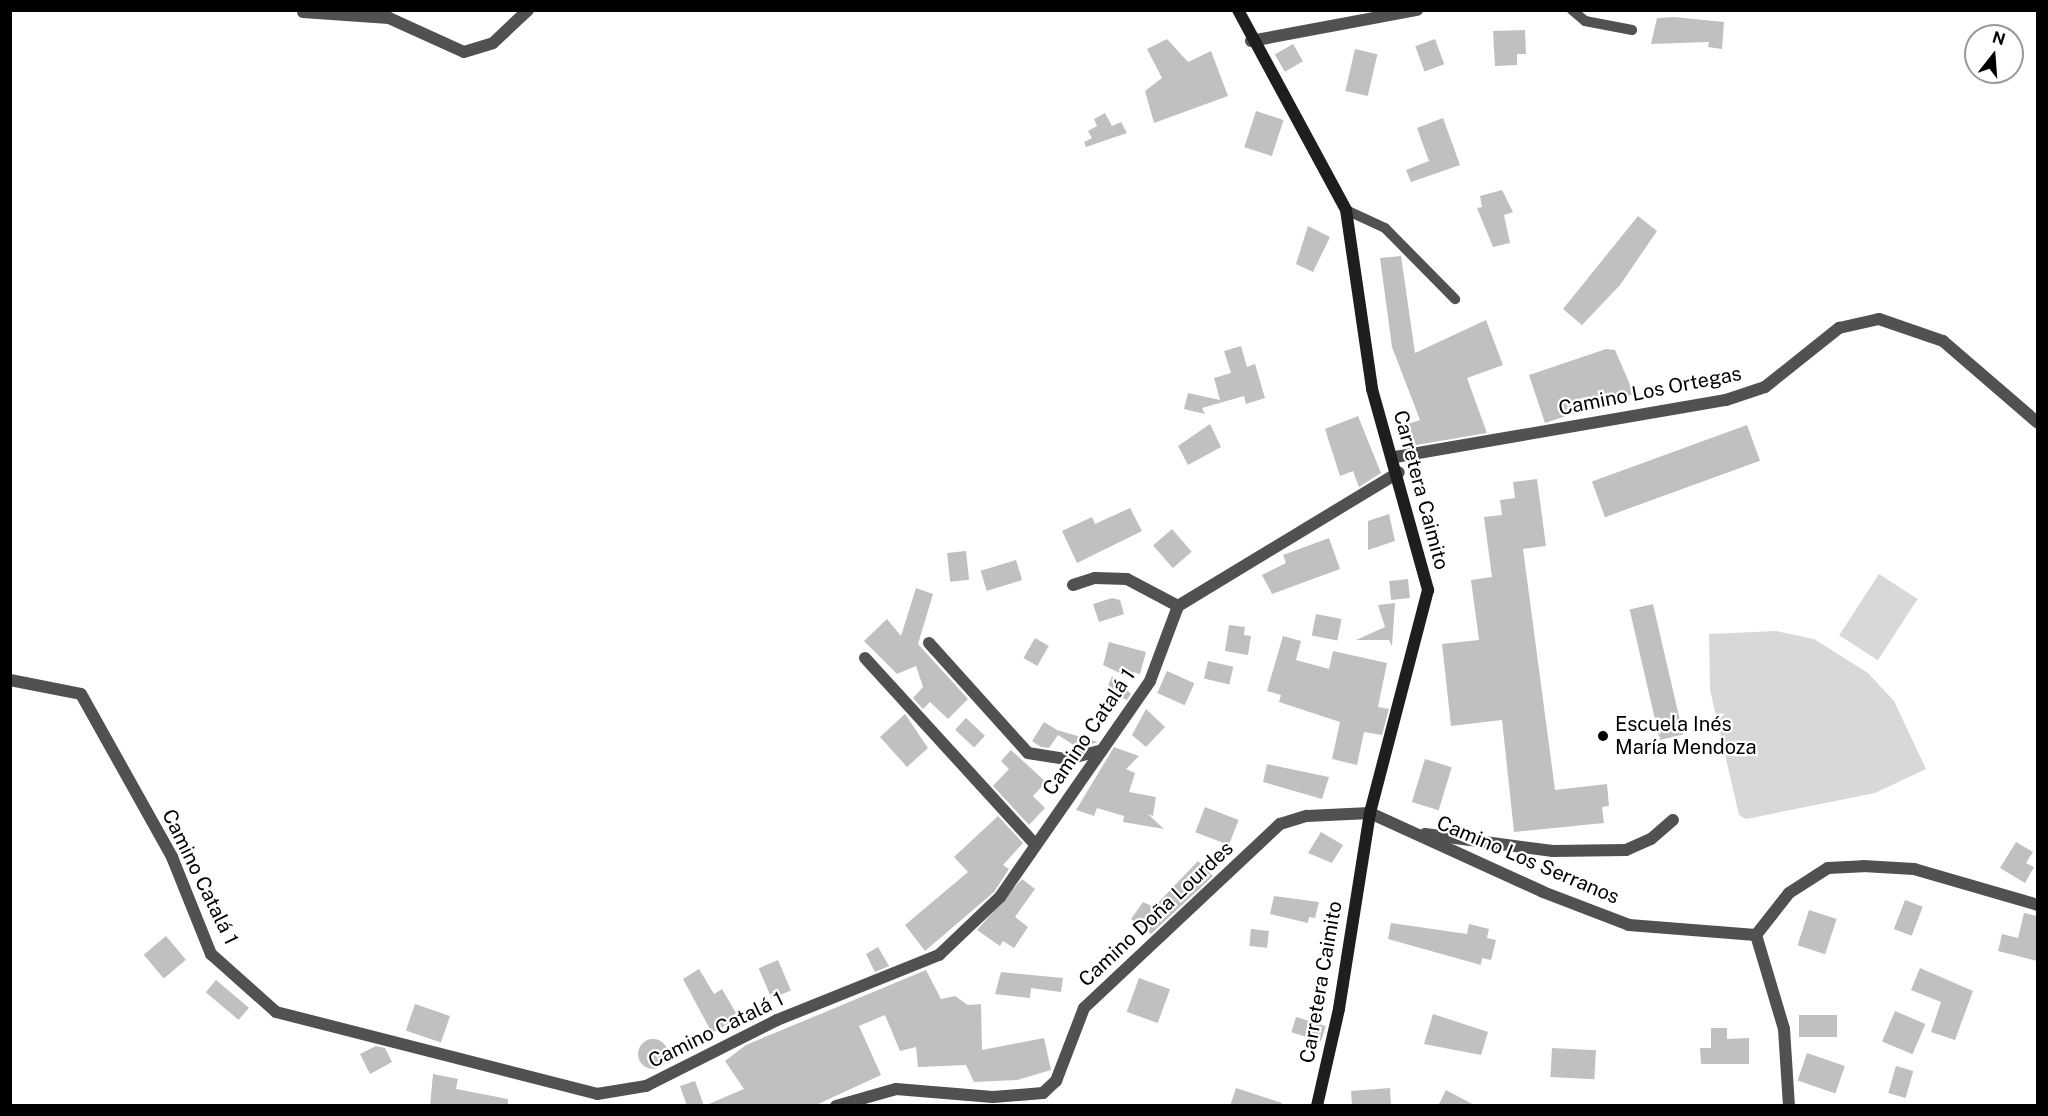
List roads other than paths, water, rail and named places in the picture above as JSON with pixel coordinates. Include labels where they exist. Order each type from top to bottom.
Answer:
[{"type":"street","points":[[303,12],[389,18],[464,52],[493,43],[528,10]]},
{"type":"street","name":"Carretera Caimito","points":[[1238,10],[1251,41],[1346,210],[1372,389],[1395,457],[1428,590],[1370,813],[1339,1009],[1317,1106]]},
{"type":"street","points":[[1251,41],[1417,10]]},
{"type":"street","name":"Camino Los Ortegas","points":[[1395,457],[1726,400],[1765,387],[1839,328],[1879,319],[1943,341],[2037,423]]},
{"type":"street","points":[[1073,585],[1095,578],[1127,579],[1178,606],[1399,472]]},
{"type":"street","name":"Camino Catalá 1","points":[[10,680],[81,694],[172,857],[211,954],[276,1012],[597,1095],[646,1086],[777,1020],[939,955],[1000,897],[1150,681],[1178,606]]},
{"type":"street","points":[[929,643],[1028,753],[1056,759],[1102,750]]},
{"type":"street","points":[[865,658],[1035,844]]},
{"type":"street","name":"Camino Los Serranos","points":[[1370,813],[1629,925],[1756,935]]},
{"type":"street","name":"Camino Doña Lourdes","points":[[836,1106],[896,1089],[993,1097],[1043,1093],[1056,1081],[1084,1008],[1280,824],[1307,816],[1370,813]]},
{"type":"street","points":[[1412,832],[1553,851],[1626,849],[1651,839],[1673,820]]},
{"type":"street","points":[[1789,1106],[1784,1029],[1756,935],[1789,893],[1828,868],[1914,869],[2037,905]]},
{"type":"lane","points":[[1572,10],[1585,21],[1632,30]]},
{"type":"lane","points":[[1346,210],[1385,228],[1455,299]]},
{"type":"place","name":"Escuela Inés María Mendoza","points":[[1603,736]]}]
